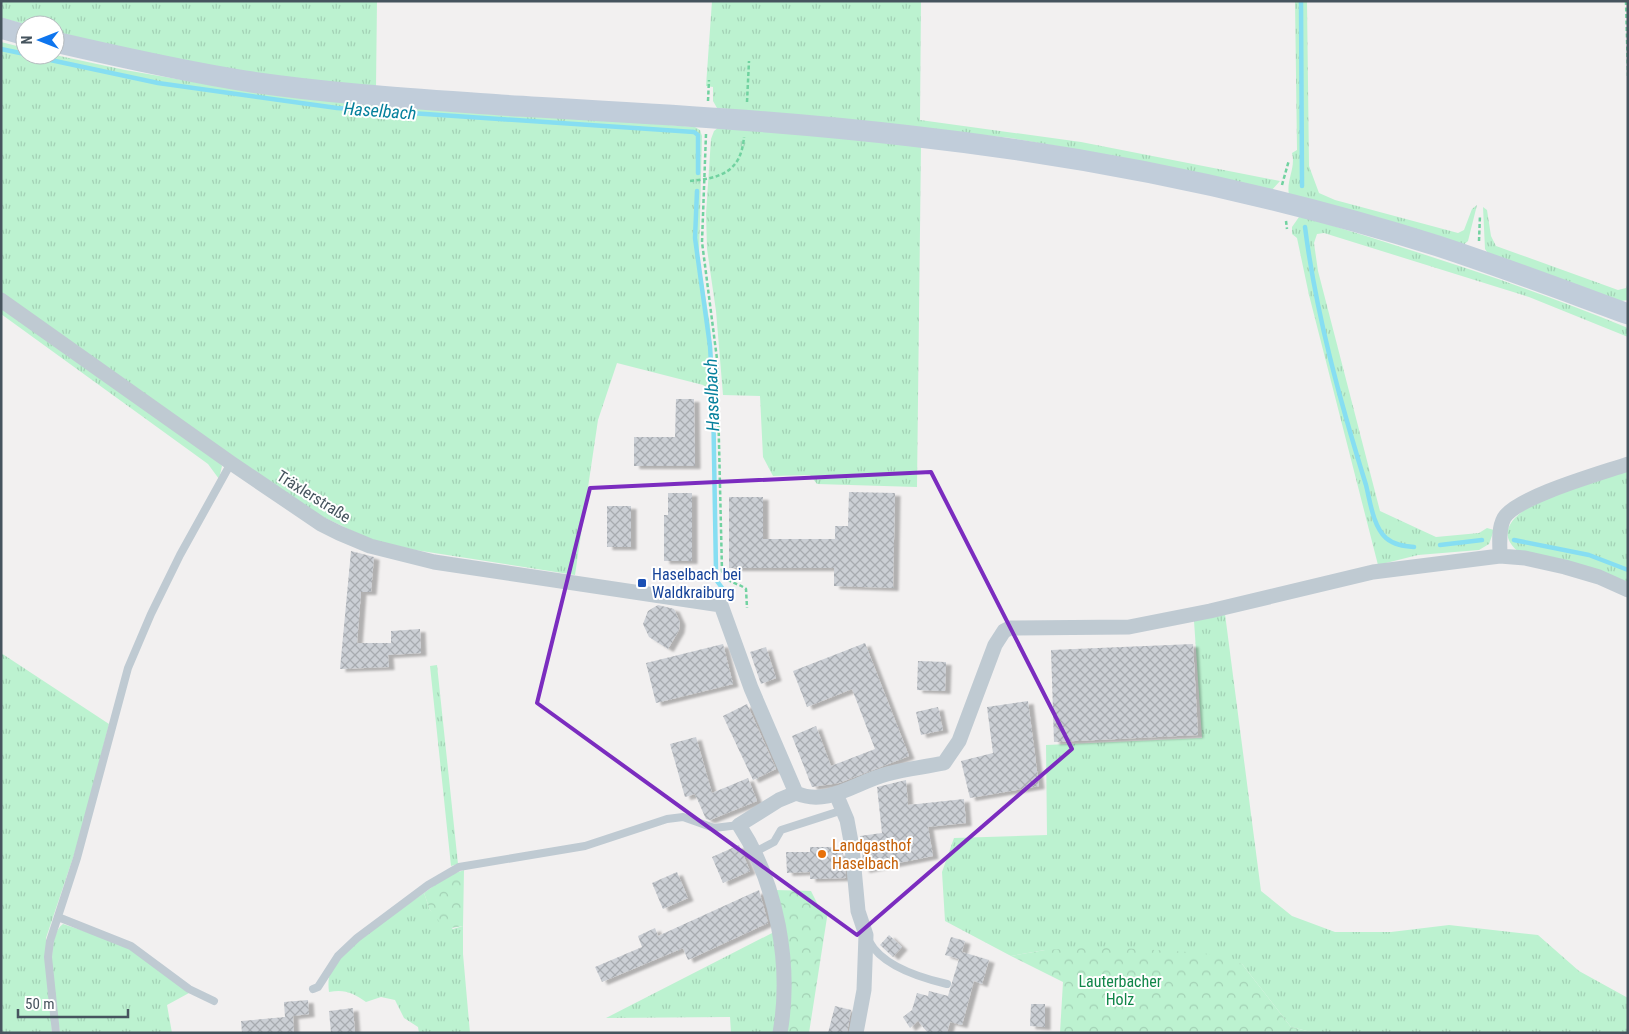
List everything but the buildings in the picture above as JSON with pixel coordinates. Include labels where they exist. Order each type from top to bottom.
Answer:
[{"type":"street","points":[[1,28],[15,32]]},
{"type":"street","points":[[65,44],[153,65],[254,82],[396,98],[707,117],[908,135],[988,145],[1092,162],[1277,201],[1362,224],[1479,261],[1628,314]]},
{"type":"street","name":"Träxlerstraße","points":[[1,300],[231,463],[321,524],[370,546],[434,562],[721,605],[751,688],[796,793]]},
{"type":"street","points":[[1500,556],[1501,529],[1504,518],[1513,508],[1553,490],[1628,464]]},
{"type":"street","points":[[780,1033],[784,983],[777,923],[755,852],[739,824],[779,800],[796,793],[810,799],[836,794],[886,774],[944,763],[959,741],[995,645],[1004,631],[1010,628],[1129,626],[1210,611],[1373,572],[1500,556],[1525,558],[1565,567],[1599,577],[1628,590]]},
{"type":"street","points":[[836,794],[843,810],[852,848],[858,911],[866,935],[864,982],[856,1033]]},
{"type":"lane","points":[[56,1033],[48,957],[50,941],[77,858],[128,668],[172,572],[231,463]]},
{"type":"lane","points":[[755,852],[774,842],[781,830],[843,810]]},
{"type":"lane","points":[[314,990],[338,956],[357,938],[428,885],[459,867],[585,846],[666,819],[683,817],[714,828],[739,824]]},
{"type":"lane","points":[[58,917],[131,946],[189,990],[214,1001]]},
{"type":"lane","points":[[866,935],[873,950],[884,958],[926,979],[947,984]]},
{"type":"path","points":[[1626,1],[1628,76]]},
{"type":"path","points":[[747,103],[749,61]]},
{"type":"path","points":[[709,80],[704,180],[704,262],[715,335],[719,401],[722,572],[724,577],[733,584],[741,585],[746,589],[747,608]]},
{"type":"path","points":[[690,181],[716,178],[734,166],[743,149],[744,135]]},
{"type":"path","points":[[1277,201],[1289,160]]},
{"type":"path","points":[[1479,261],[1480,214]]},
{"type":"highlighted area","points":[[931,472],[1072,749],[857,935],[537,703],[590,488]]},
{"type":"green space","points":[[1,1],[377,1],[376,87],[273,76],[160,57],[65,34],[65,15],[15,15],[15,22],[1,18]]},
{"type":"green space","points":[[712,1],[921,1],[920,120],[1081,142],[1280,181],[1271,191],[1102,154],[1011,138],[717,108],[713,101],[713,87],[706,86]]},
{"type":"green space","points":[[1295,1],[1307,1],[1309,166],[1319,193],[1335,200],[1458,233],[1464,230],[1472,209],[1477,205],[1468,241],[1461,247],[1289,195],[1288,190],[1293,164],[1292,153],[1297,150]]},
{"type":"green space","points":[[1,42],[15,46],[15,65],[65,65],[65,57],[125,70],[258,93],[695,127],[700,130],[702,136],[699,258],[710,325],[715,394],[703,385],[617,363],[598,420],[575,575],[415,550],[369,539],[319,515],[242,464],[1,293]]},
{"type":"green space","points":[[719,127],[921,145],[917,487],[817,484],[810,475],[773,476],[763,457],[760,396],[723,395],[716,311],[707,249],[706,214],[711,139],[714,131]]},
{"type":"green space","points":[[1483,207],[1487,210],[1491,236],[1496,246],[1618,290],[1626,288],[1628,281],[1628,300],[1621,301],[1490,256],[1485,249]]},
{"type":"green space","points":[[1299,217],[1311,219],[1471,270],[1550,297],[1628,328],[1628,337],[1529,297],[1324,233],[1317,234],[1314,243],[1318,271],[1380,511],[1436,537],[1479,533],[1487,528],[1494,530],[1489,544],[1479,550],[1418,555],[1378,565],[1309,295],[1297,238],[1292,234],[1292,227]]},
{"type":"green space","points":[[1,305],[217,459],[222,466],[219,479],[208,464],[1,314]]},
{"type":"green space","points":[[1628,469],[1628,583],[1520,553],[1508,538],[1511,524],[1524,511],[1544,499],[1569,488]]},
{"type":"green space","points":[[1225,614],[1261,891],[1292,916],[1335,932],[1391,932],[1449,925],[1538,935],[1579,971],[1628,998],[1628,1033],[1315,1033],[1291,1027],[1242,964],[1045,950],[1011,956],[945,921],[942,872],[954,838],[1047,835],[1046,745],[1202,738],[1194,621]]},
{"type":"green space","points":[[1,653],[109,724],[81,834],[46,938],[52,1033],[1,1033]]},
{"type":"green space","points":[[437,665],[458,864],[451,866],[430,666]]},
{"type":"green space","points":[[464,870],[463,926],[445,929],[430,910],[424,893],[447,876]]},
{"type":"green space","points":[[776,890],[811,891],[820,909],[828,911],[809,1033],[784,1033]]},
{"type":"green space","points":[[424,893],[430,910],[453,929],[463,926],[463,954],[470,1033],[419,1033],[418,1027],[404,1018],[395,1000],[381,997],[366,1002],[349,992],[329,992],[329,980],[332,969],[350,947]]},
{"type":"green space","points":[[63,924],[129,946],[189,993],[167,1005],[172,1033],[60,1033],[52,975],[52,959],[53,944],[57,932]]},
{"type":"green space","points":[[774,932],[781,975],[775,1033],[731,1033],[730,1017],[606,1018]]},
{"type":"green space","name":"Lauterbacher Holz","points":[[1105,947],[1188,952],[1212,955],[1242,964],[1291,1027],[1315,1033],[1060,1033],[1063,982],[1011,956],[1045,950]]},
{"type":"waterway","points":[[1301,1],[1302,186]]},
{"type":"waterway","name":"Haselbach","points":[[1,49],[15,52]]},
{"type":"waterway","name":"Haselbach","points":[[65,63],[158,83],[337,108],[694,132],[698,135],[698,173]]},
{"type":"waterway","name":"Haselbach","points":[[697,191],[695,238],[710,346],[713,396],[716,571],[717,581],[728,596]]},
{"type":"waterway","points":[[1305,227],[1322,325],[1375,520],[1386,538],[1399,545],[1414,547]]},
{"type":"waterway","points":[[1440,545],[1482,540]]},
{"type":"waterway","points":[[1514,540],[1589,555],[1628,570]]},
{"type":"place","name":"Haselbach bei Waldkraiburg","points":[[642,583]]},
{"type":"place","name":"Landgasthof Haselbach","points":[[822,854]]}]
